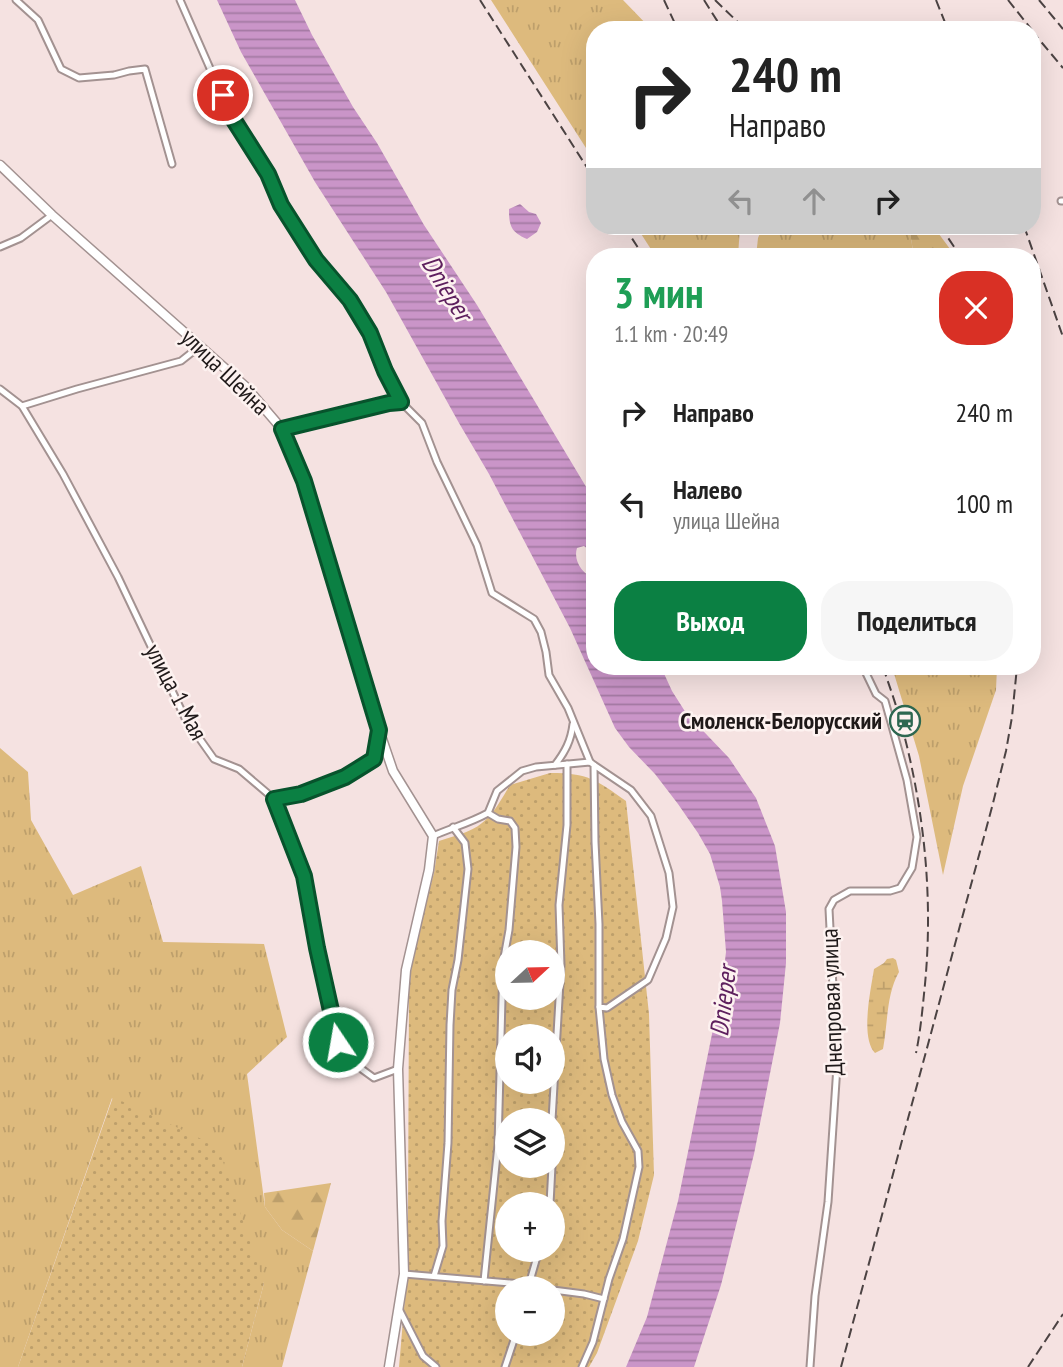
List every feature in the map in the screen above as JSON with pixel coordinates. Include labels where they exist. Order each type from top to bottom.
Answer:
[{"type":"street","points":[[16,0],[38,20],[61,69],[79,78],[145,69],[172,164]]},
{"type":"street","points":[[180,0],[230,114],[268,174],[281,205],[316,260],[350,300],[370,333],[401,402],[422,423],[477,545],[492,593],[534,619],[541,632],[549,675],[568,708],[592,763],[599,924],[599,1007],[604,1059],[612,1095],[622,1122],[638,1152],[639,1167],[623,1239],[593,1342],[582,1367]]},
{"type":"street","name":"улица Шейна","points":[[0,165],[52,215],[246,387],[282,429],[304,481],[393,771],[432,836]]},
{"type":"street","points":[[0,247],[21,238],[52,215]]},
{"type":"street","points":[[22,406],[181,362],[200,346]]},
{"type":"street","name":"улица 1 Мая","points":[[0,389],[22,406],[63,474],[118,578],[185,719],[214,759],[239,769],[274,799],[304,876],[338,1042],[356,1065],[374,1078],[398,1069]]},
{"type":"street","points":[[282,429],[401,402]]},
{"type":"street","name":"Днепровая улица","points":[[810,1367],[815,1296],[828,1202],[837,1066],[829,909],[834,900],[850,891],[890,891],[900,888],[912,868],[917,837],[907,780],[885,701],[876,694],[867,675]]},
{"type":"street","points":[[555,765],[571,739],[573,721]]},
{"type":"street","points":[[274,799],[301,794],[345,777],[374,759],[379,730]]},
{"type":"street","points":[[389,1367],[404,1274],[398,1069],[406,970],[429,870],[432,836],[470,823],[488,813],[497,791],[522,771],[536,767],[592,763],[631,790],[652,816],[669,873],[673,907],[666,938],[648,980],[607,1008],[599,1007]]},
{"type":"street","points":[[553,1108],[561,965],[559,905],[567,825],[567,764]]},
{"type":"street","points":[[484,1281],[498,1145],[503,963],[509,930],[516,847],[515,828],[510,821],[498,819],[488,813]]},
{"type":"street","points":[[434,1276],[443,1246],[452,990],[468,869],[465,843],[453,827]]},
{"type":"street","points":[[404,1274],[495,1282]]},
{"type":"street","points":[[565,1292],[604,1298]]},
{"type":"street","points":[[398,1308],[422,1356],[436,1367]]},
{"type":"street","points":[[505,1367],[512,1346]]},
{"type":"green space","points":[[491,0],[623,0],[643,21],[586,21],[586,148]]},
{"type":"green space","points":[[642,235],[739,235],[739,248],[650,248]]},
{"type":"green space","points":[[759,235],[910,235],[913,248],[757,248]]},
{"type":"green space","points":[[910,235],[940,235],[949,248],[913,248]]},
{"type":"green space","points":[[894,675],[997,675],[996,690],[963,786],[943,875],[919,756]]},
{"type":"green space","points":[[0,748],[28,772],[31,820],[73,895],[141,866],[163,942],[264,944],[287,1037],[247,1074],[265,1207],[282,1230],[313,1251],[282,1367],[242,1367],[264,1283],[112,1098],[18,1367],[0,1367]]},
{"type":"green space","points":[[550,773],[583,776],[626,801],[649,1014],[654,1175],[638,1241],[597,1353],[589,1367],[399,1367],[406,1285],[409,991],[413,953],[434,873],[439,841],[467,832],[482,823],[510,785]]},
{"type":"green space","points":[[893,958],[899,972],[890,1000],[883,1049],[875,1053],[867,1025],[874,969],[887,959]]},
{"type":"green space","points":[[113,1097],[218,1147],[264,1283],[242,1367],[18,1367]]},
{"type":"green space","points":[[331,1183],[313,1251],[282,1230],[265,1207],[264,1193]]},
{"type":"water","name":"Dnieper","points":[[217,0],[295,0],[353,107],[424,225],[477,305],[586,487],[586,548],[577,548],[576,553],[578,562],[586,573],[586,664],[489,474],[386,292],[315,182],[241,52]]},
{"type":"water","points":[[520,204],[536,214],[541,223],[537,232],[527,239],[514,231],[510,220],[509,209]]},
{"type":"water","name":"Dnieper","points":[[591,675],[665,675],[686,713],[729,758],[756,798],[775,846],[786,912],[786,963],[780,1023],[754,1154],[721,1285],[694,1367],[626,1367],[647,1317],[678,1201],[722,985],[726,952],[722,901],[710,854],[698,833],[655,774],[615,728]]},
{"type":"railway","points":[[480,0],[586,166]]},
{"type":"railway","points":[[664,0],[674,21]]},
{"type":"railway","points":[[704,0],[717,21]]},
{"type":"railway","points":[[715,0],[737,21]]},
{"type":"railway","points":[[936,0],[944,21]]},
{"type":"railway","points":[[1008,0],[1025,21]]},
{"type":"railway","points":[[1039,0],[1063,29]]},
{"type":"railway","points":[[1041,42],[1063,68]]},
{"type":"railway","points":[[630,235],[638,248]]},
{"type":"railway","points":[[946,235],[955,248]]},
{"type":"railway","points":[[1027,235],[1032,248]]},
{"type":"railway","points":[[1041,274],[1063,337]]},
{"type":"railway","points":[[886,675],[909,756],[925,857],[927,960],[916,1053]]},
{"type":"railway","points":[[841,1367],[992,807],[1006,751],[1016,675]]},
{"type":"railway","points":[[1028,1367],[1063,1314]]},
{"type":"place","name":"Смоленск-Белорусский","points":[[905,721]]},
{"type":"route","points":[[223,95],[230,114],[268,174],[281,205],[316,260],[350,300],[370,333],[401,402],[282,429],[304,481],[379,730],[374,759],[345,777],[301,794],[274,799],[304,876],[338,1042]]}]
